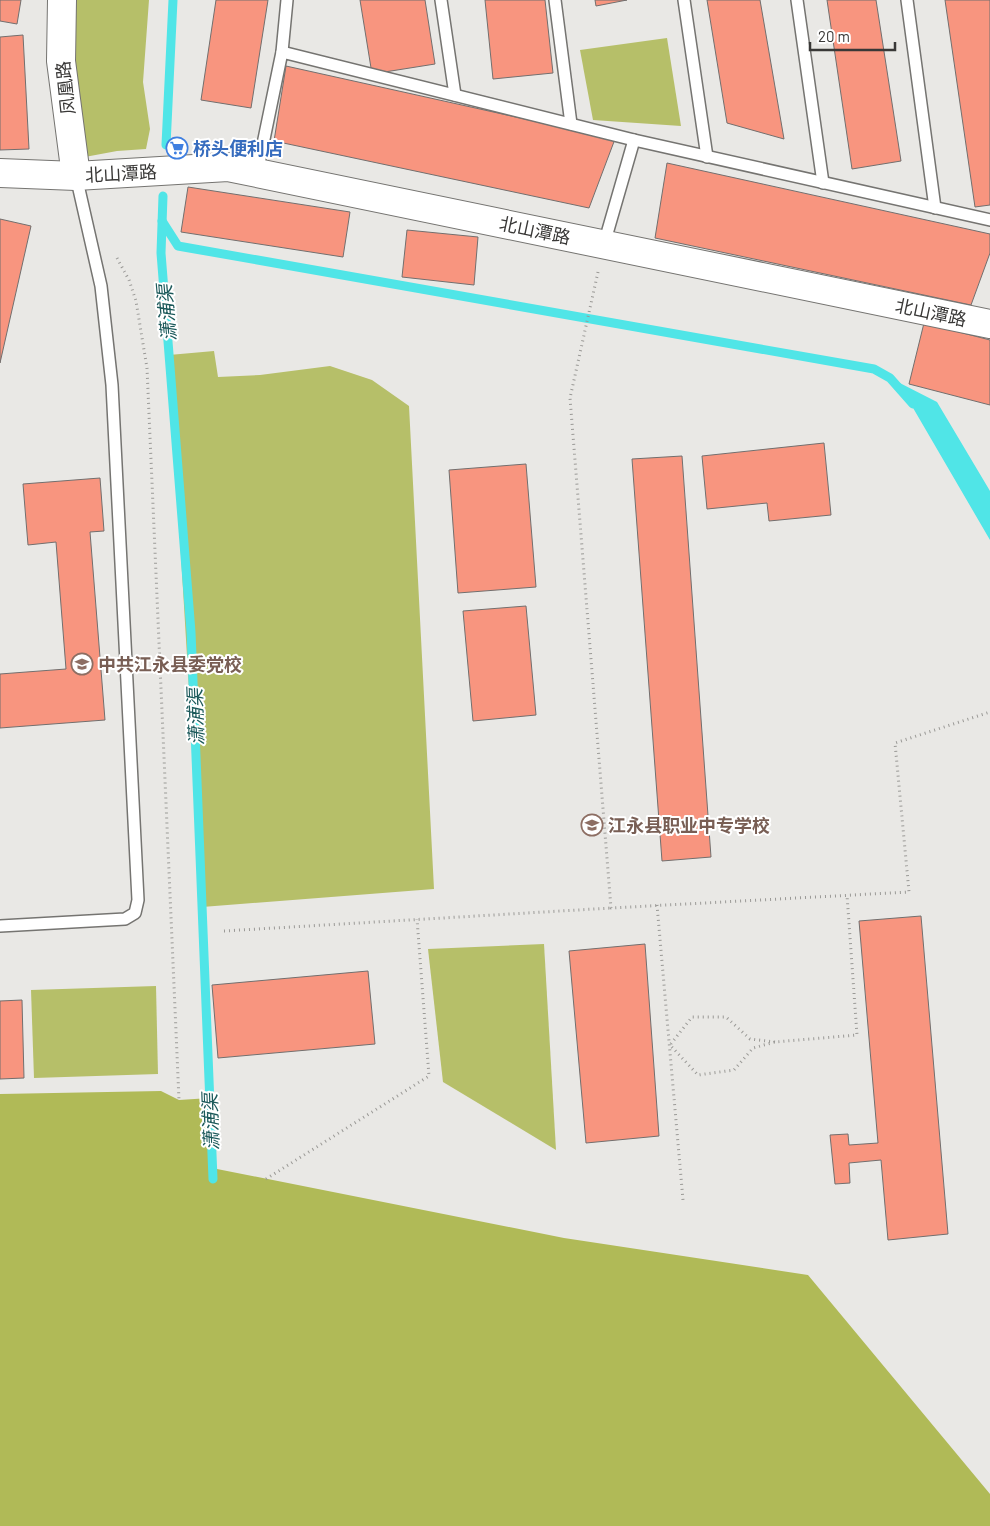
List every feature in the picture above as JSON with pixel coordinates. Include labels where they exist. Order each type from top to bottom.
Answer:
[{"type":"main road","name":"凤凰路","points":[[62,0],[61,61],[76,176]]},
{"type":"main road","name":"北山潭路","points":[[0,173],[76,176],[228,167],[990,324]]},
{"type":"lane","points":[[257,173],[282,52],[287,0]]},
{"type":"lane","points":[[442,0],[455,95]]},
{"type":"lane","points":[[555,0],[571,124]]},
{"type":"lane","points":[[684,0],[707,157]]},
{"type":"lane","points":[[797,0],[823,183]]},
{"type":"lane","points":[[907,0],[935,208]]},
{"type":"lane","points":[[282,52],[634,140],[990,220]]},
{"type":"lane","points":[[604,244],[634,140]]},
{"type":"lane","points":[[0,926],[125,919],[135,913],[138,900],[112,385],[101,286],[76,176]]},
{"type":"path","points":[[116,255],[129,280],[136,301],[147,368],[179,1100]]},
{"type":"path","points":[[594,291],[570,398],[611,908]]},
{"type":"path","points":[[224,931],[909,892],[895,743],[990,712]]},
{"type":"path","points":[[670,1045],[692,1017],[726,1017],[750,1039],[774,1042],[857,1036],[847,895]]},
{"type":"path","points":[[657,905],[683,1200]]},
{"type":"path","points":[[266,1179],[429,1076],[417,919]]},
{"type":"path","points":[[670,1045],[698,1075],[734,1070],[753,1048],[774,1042]]},
{"type":"green space","points":[[71,0],[149,0],[143,82],[150,129],[146,149],[117,151],[74,159]]},
{"type":"green space","points":[[667,38],[681,126],[593,120],[580,50]]},
{"type":"green space","points":[[214,351],[218,377],[260,375],[330,366],[372,380],[409,406],[434,889],[202,907],[169,355]]},
{"type":"green space","points":[[544,944],[556,1150],[443,1082],[428,949]]},
{"type":"green space","points":[[156,986],[158,1074],[34,1078],[31,990]]},
{"type":"green space","points":[[161,1091],[179,1100],[210,1098],[212,1168],[564,1238],[808,1275],[990,1494],[990,1526],[0,1526],[0,1094]]},
{"type":"water","points":[[890,378],[937,402],[990,491],[990,540],[909,401],[910,398]]},
{"type":"building","points":[[0,0],[21,0],[17,24],[0,21]]},
{"type":"building","points":[[216,0],[268,0],[251,108],[201,100]]},
{"type":"building","points":[[360,0],[425,0],[435,64],[372,74]]},
{"type":"building","points":[[485,0],[545,0],[553,73],[493,79]]},
{"type":"building","points":[[595,0],[627,0],[596,6]]},
{"type":"building","points":[[707,0],[760,0],[784,139],[727,123]]},
{"type":"building","points":[[827,0],[876,0],[901,161],[852,169]]},
{"type":"building","points":[[945,0],[990,0],[990,205],[975,207]]},
{"type":"building","points":[[23,35],[29,149],[0,150],[0,37]]},
{"type":"building","points":[[286,66],[615,139],[589,208],[274,141]]},
{"type":"building","points":[[667,163],[990,234],[990,253],[971,305],[655,238]]},
{"type":"building","points":[[188,187],[350,212],[343,257],[181,232]]},
{"type":"building","points":[[0,219],[31,226],[0,363]]},
{"type":"building","points":[[407,230],[478,237],[474,285],[402,277]]},
{"type":"building","points":[[924,323],[990,340],[990,405],[909,384]]},
{"type":"building","points":[[824,443],[831,515],[769,521],[767,503],[707,509],[702,456]]},
{"type":"building","points":[[682,456],[711,857],[662,861],[632,459]]},
{"type":"building","points":[[526,464],[536,587],[458,593],[449,470]]},
{"type":"building","points":[[100,478],[104,531],[90,532],[105,720],[0,728],[0,674],[66,669],[56,542],[28,545],[23,484]]},
{"type":"building","points":[[526,606],[536,715],[473,721],[463,611]]},
{"type":"building","points":[[921,916],[948,1234],[888,1240],[881,1160],[849,1163],[850,1183],[835,1184],[830,1135],[848,1134],[849,1145],[878,1143],[859,921]]},
{"type":"building","points":[[645,944],[659,1136],[586,1143],[569,951]]},
{"type":"building","points":[[368,971],[375,1044],[218,1058],[212,985]]},
{"type":"building","points":[[22,1000],[24,1078],[0,1079],[0,1001]]},
{"type":"waterway","name":"潇浦渠","points":[[166,145],[173,0]]},
{"type":"waterway","name":"潇浦渠","points":[[163,196],[161,253],[191,632],[213,1179]]},
{"type":"waterway","points":[[162,221],[178,246],[874,369],[890,378],[913,404]]},
{"type":"place","name":"桥头便利店","points":[[177,148]]},
{"type":"place","name":"中共江永县委党校","points":[[82,664]]},
{"type":"place","name":"江永县职业中专学校","points":[[592,825]]}]
